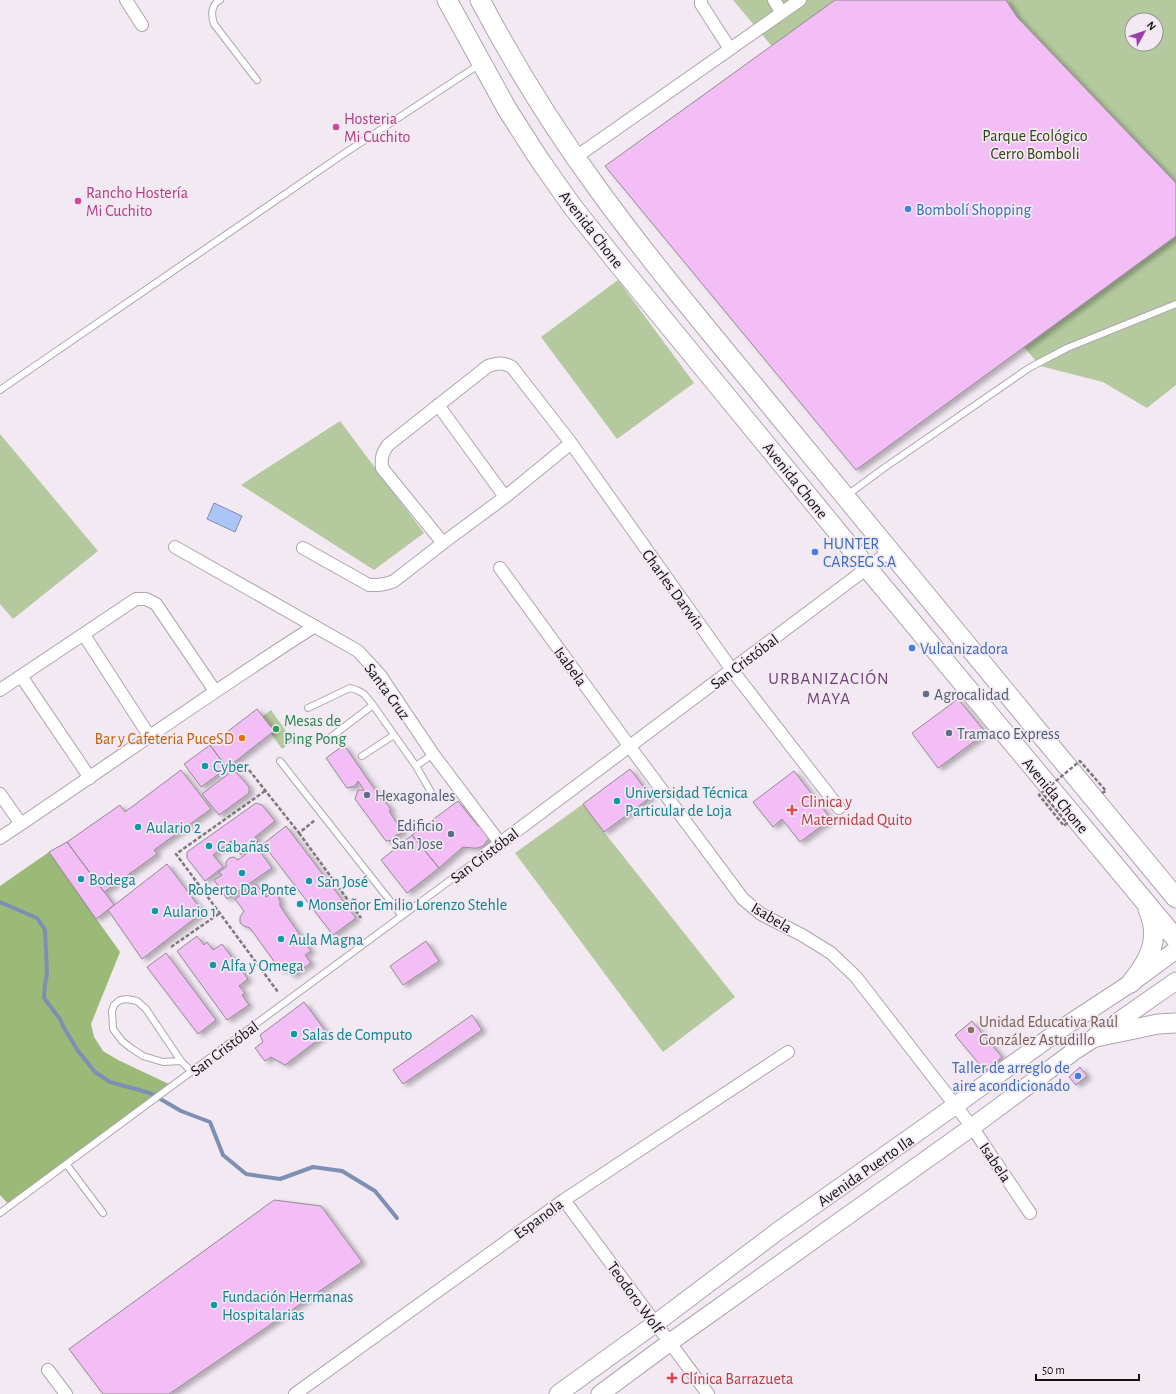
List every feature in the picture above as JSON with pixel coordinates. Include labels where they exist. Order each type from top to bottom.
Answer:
[{"type":"main road","name":"Avenida Chone","points":[[447,0],[507,109],[539,159],[572,206],[868,569],[1176,939]]},
{"type":"main road","name":"Avenida Chone","points":[[480,0],[504,45],[545,113],[597,189],[890,552],[1175,894]]},
{"type":"main road","points":[[1131,983],[1144,967],[1152,946],[1154,932],[1153,920],[1144,901]]},
{"type":"main road","points":[[1096,1037],[1158,1024],[1176,1023]]},
{"type":"street","points":[[126,0],[142,25]]},
{"type":"street","points":[[701,0],[701,4],[730,49]]},
{"type":"street","points":[[774,0],[782,13]]},
{"type":"street","points":[[576,157],[800,0]]},
{"type":"street","name":"Charles Darwin","points":[[438,405],[488,366],[498,363],[506,364],[512,367],[571,443],[732,670],[839,808]]},
{"type":"street","points":[[443,543],[382,468],[381,460],[382,452],[388,445],[438,405],[505,497]]},
{"type":"street","points":[[303,548],[369,585],[379,586],[388,584],[505,497],[571,443]]},
{"type":"street","name":"Santa Cruz","points":[[175,547],[358,651],[380,674],[432,754],[500,843]]},
{"type":"street","name":"San Cristóbal","points":[[487,853],[890,552]]},
{"type":"street","name":"Isabela","points":[[500,568],[743,899],[761,914],[802,935],[831,954],[856,977],[956,1105],[1030,1212]]},
{"type":"street","points":[[0,690],[136,600],[146,599],[156,604],[215,691]]},
{"type":"street","points":[[0,838],[150,737],[215,691],[315,626]]},
{"type":"street","points":[[84,635],[150,737]]},
{"type":"street","points":[[21,676],[90,778]]},
{"type":"street","points":[[0,794],[21,824]]},
{"type":"street","name":"Avenida Puerto Ila","points":[[558,1394],[656,1323],[778,1231],[1067,1025],[1131,983],[1176,950]]},
{"type":"street","name":"Avenida Puerto Ila","points":[[600,1394],[972,1127],[1073,1052],[1176,981]]},
{"type":"street","name":"Espanola","points":[[295,1394],[564,1200],[788,1052]]},
{"type":"street","name":"Teodoro Wolf","points":[[564,1200],[708,1394]]},
{"type":"street","points":[[48,1370],[66,1394]]},
{"type":"lane","points":[[220,0],[216,2],[213,8],[212,14],[214,24],[257,80]]},
{"type":"lane","points":[[0,390],[332,161],[481,63]]},
{"type":"lane","points":[[845,497],[884,468],[1029,368],[1067,348],[1176,304]]},
{"type":"lane","points":[[308,708],[350,688],[364,694],[416,766],[431,792]]},
{"type":"lane","points":[[327,740],[373,705]]},
{"type":"lane","points":[[362,756],[394,736]]},
{"type":"lane","points":[[416,766],[432,754]]},
{"type":"lane","points":[[280,761],[402,916]]},
{"type":"lane","name":"San Cristóbal","points":[[0,1213],[147,1106],[487,853]]},
{"type":"lane","points":[[181,1061],[163,1062],[143,1056],[127,1045],[113,1030],[112,1012],[114,1005],[120,1000],[127,999],[137,1002],[146,1009],[181,1061],[192,1072]]},
{"type":"lane","points":[[67,1165],[103,1213]]},
{"type":"path","points":[[1044,796],[1067,823],[1064,826],[1039,795],[1080,761],[1106,791],[1102,793]]},
{"type":"path","points":[[249,770],[299,834],[361,918]]},
{"type":"path","points":[[265,791],[176,854],[278,992]]},
{"type":"path","points":[[299,834],[321,814]]},
{"type":"path","points":[[171,946],[220,913]]},
{"type":"green space","name":"Parque Ecológico Cerro Bomboli","points":[[733,0],[1176,0],[1176,385],[1147,408],[1103,382],[1040,366]]},
{"type":"green space","points":[[618,280],[694,383],[617,439],[541,337]]},
{"type":"green space","points":[[340,421],[424,533],[374,570],[241,485]]},
{"type":"green space","points":[[0,434],[98,551],[13,619],[0,604]]},
{"type":"green space","name":"Mesas de Ping Pong","points":[[271,710],[293,741],[282,749],[260,718]]},
{"type":"green space","points":[[583,804],[735,997],[663,1052],[515,853]]},
{"type":"green space","points":[[49,852],[120,952],[91,1024],[94,1037],[103,1051],[118,1060],[173,1086],[10,1206],[0,1195],[0,886]]},
{"type":"water","points":[[214,503],[242,516],[235,532],[207,519]]},
{"type":"building","name":"Bombolí Shopping","points":[[835,0],[1006,0],[1017,17],[1176,183],[1176,236],[856,470],[605,166]]},
{"type":"building","name":"Tramaco Express","points":[[958,699],[986,733],[938,768],[912,733]]},
{"type":"building","name":"Bar y Cafeteria PuceSD","points":[[257,709],[274,731],[227,768],[210,745]]},
{"type":"building","name":"Cyber","points":[[210,745],[227,768],[201,787],[184,764]]},
{"type":"building","name":"Hexagonales","points":[[344,745],[384,803],[386,802],[391,810],[389,811],[398,825],[403,826],[401,834],[396,835],[393,840],[386,841],[355,799],[358,790],[364,790],[358,781],[355,786],[347,788],[326,758]]},
{"type":"building","name":"Universidad Técnica Particular de Loja","points":[[630,769],[651,797],[604,832],[583,804]]},
{"type":"building","name":"Aulario 2","points":[[181,770],[211,809],[154,850],[157,854],[104,892],[67,842],[120,805],[125,812]]},
{"type":"building","name":"Clinica y Maternidad Quito","points":[[794,771],[831,819],[800,842],[782,819],[773,827],[753,802]]},
{"type":"building","name":"Cabañas","points":[[231,772],[237,773],[249,787],[249,793],[219,815],[202,794]]},
{"type":"building","name":"Edificio San Jose","points":[[458,801],[478,826],[482,826],[489,838],[483,846],[478,848],[463,847],[439,868],[412,835]]},
{"type":"building","name":"Cabañas","points":[[256,803],[262,805],[275,821],[255,837],[258,841],[241,855],[231,841],[213,855],[223,867],[205,881],[187,858],[187,852]]},
{"type":"building","name":"San José","points":[[286,826],[356,918],[333,935],[263,844]]},
{"type":"building","points":[[412,835],[439,868],[407,893],[381,860]]},
{"type":"building","name":"Bodega","points":[[67,842],[114,905],[96,919],[49,852]]},
{"type":"building","name":"Roberto Da Ponte","points":[[256,846],[272,868],[227,899],[214,880],[222,875],[219,872],[226,867],[226,862],[229,858],[234,857],[238,860]]},
{"type":"building","name":"Aulario 1","points":[[167,864],[203,912],[142,959],[108,910]]},
{"type":"building","name":"Aula Magna","points":[[256,884],[266,897],[273,893],[278,895],[280,906],[311,951],[305,955],[311,963],[292,976],[286,968],[281,971],[250,928],[240,923],[240,917],[244,911],[235,899]]},
{"type":"building","name":"Alfa y Omega","points":[[197,936],[204,945],[207,942],[213,950],[222,944],[248,979],[239,986],[245,993],[242,995],[249,1005],[227,1020],[177,951]]},
{"type":"building","points":[[426,941],[439,961],[403,985],[390,966]]},
{"type":"building","points":[[166,953],[216,1020],[198,1034],[147,967]]},
{"type":"building","name":"Salas de Computo","points":[[304,1002],[327,1033],[285,1065],[271,1057],[265,1061],[255,1048],[263,1042],[260,1035]]},
{"type":"building","points":[[472,1015],[482,1030],[403,1084],[393,1070]]},
{"type":"building","points":[[972,1021],[1002,1057],[985,1071],[955,1035]]},
{"type":"building","name":"Taller de arreglo de aire acondicionado","points":[[1080,1067],[1087,1076],[1076,1085],[1069,1077]]},
{"type":"building","name":"Fundación Hermanas Hospitalarias","points":[[274,1200],[321,1206],[362,1262],[169,1394],[103,1394],[69,1349]]},
{"type":"waterway","points":[[0,902],[37,918],[45,930],[47,974],[44,998],[60,1019],[78,1051],[95,1072],[110,1082],[150,1093],[181,1111],[210,1122],[223,1155],[246,1174],[280,1179],[313,1167],[342,1171],[375,1191],[397,1218]]},
{"type":"place","name":"Hosteria Mi Cuchito","points":[[336,127]]},
{"type":"place","name":"Rancho Hostería Mi Cuchito","points":[[78,201]]},
{"type":"place","name":"Bombolí Shopping","points":[[908,209]]},
{"type":"place","name":"HUNTER CARSEG S.A","points":[[815,552]]},
{"type":"place","name":"Vulcanizadora","points":[[912,648]]},
{"type":"place","name":"Agrocalidad","points":[[926,694]]},
{"type":"place","name":"Mesas de Ping Pong","points":[[276,729]]},
{"type":"place","name":"Tramaco Express","points":[[949,733]]},
{"type":"place","name":"Bar y Cafeteria PuceSD","points":[[242,738]]},
{"type":"place","name":"Cyber","points":[[205,766]]},
{"type":"place","name":"Hexagonales","points":[[367,795]]},
{"type":"place","name":"Universidad Técnica Particular de Loja","points":[[617,801]]},
{"type":"place","name":"Clinica y Maternidad Quito","points":[[792,810]]},
{"type":"place","name":"Aulario 2","points":[[138,827]]},
{"type":"place","name":"Edificio San Jose","points":[[451,834]]},
{"type":"place","name":"Cabañas","points":[[209,846]]},
{"type":"place","name":"Roberto Da Ponte","points":[[242,873]]},
{"type":"place","name":"Bodega","points":[[81,879]]},
{"type":"place","name":"San José","points":[[309,881]]},
{"type":"place","name":"Monseñor Emilio Lorenzo Stehle","points":[[300,904]]},
{"type":"place","name":"Aulario 1","points":[[155,911]]},
{"type":"place","name":"Aula Magna","points":[[281,939]]},
{"type":"place","name":"Alfa y Omega","points":[[213,965]]},
{"type":"place","name":"Unidad Educativa Raúl González Astudillo","points":[[971,1030]]},
{"type":"place","name":"Salas de Computo","points":[[294,1034]]},
{"type":"place","name":"Taller de arreglo de aire acondicionado","points":[[1078,1076]]},
{"type":"place","name":"Fundación Hermanas Hospitalarias","points":[[214,1305]]},
{"type":"place","name":"Clínica Barrazueta","points":[[672,1378]]},
{"type":"district","name":"URBANIZACIÓN MAYA","points":[[829,688]]}]
